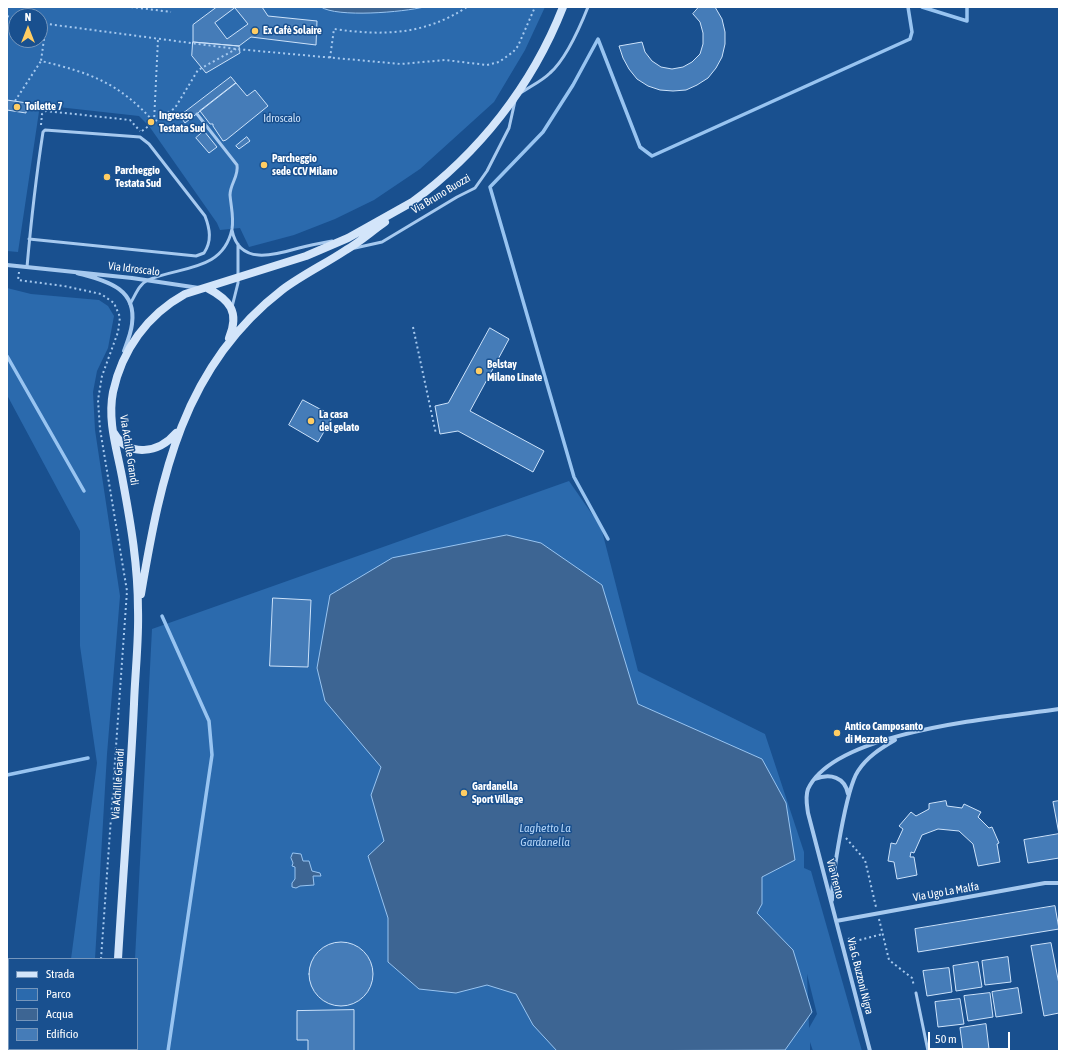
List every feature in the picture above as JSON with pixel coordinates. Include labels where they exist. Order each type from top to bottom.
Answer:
[{"type":"main road","name":"Via Bruno Buozzi","points":[[225,346],[242,326],[282,290],[348,249],[414,201],[441,180],[484,138],[532,73],[555,28],[563,7]]},
{"type":"main road","name":"Via Bruno Buozzi","points":[[205,288],[306,256],[348,238],[414,201]]},
{"type":"main road","points":[[205,288],[222,296],[232,309],[233,328],[225,346]]},
{"type":"main road","name":"Via Achille Grandi","points":[[118,958],[132,750],[138,611],[135,549],[113,431],[111,406],[118,372],[132,342],[155,314],[185,294],[205,288]]},
{"type":"main road","name":"Via Achille Grandi","points":[[138,611],[152,528],[170,458],[179,430],[190,403],[225,346]]},
{"type":"main road","points":[[113,431],[121,442],[128,447],[145,451],[152,450],[168,442],[179,430]]},
{"type":"street","name":"Via Idroscalo","points":[[7,265],[61,269],[205,288]]},
{"type":"street","name":"Via Idroscalo","points":[[61,269],[113,284],[122,291],[130,304]]},
{"type":"street","points":[[118,372],[132,324],[130,304]]},
{"type":"street","name":"Via Trento","points":[[832,906],[807,804],[808,790],[814,779],[833,763],[851,752],[930,728],[1059,710]]},
{"type":"street","name":"Via Trento","points":[[832,906],[834,879],[848,799],[853,781],[862,765],[875,752],[904,736]]},
{"type":"street","points":[[814,779],[826,776],[840,779],[845,787],[848,799]]},
{"type":"street","name":"Via Ugo La Malfa","points":[[836,921],[1045,883],[1059,883]]},
{"type":"street","name":"Via G. Buzzoni Nigra","points":[[832,906],[870,1051]]},
{"type":"lane","name":"Via Bruno Buozzi","points":[[348,249],[382,242],[457,197],[475,188],[488,171],[509,128],[516,96],[550,73],[557,65],[581,24],[588,7]]},
{"type":"lane","points":[[130,304],[139,288],[148,280],[209,261],[225,248],[232,228],[233,216],[231,190],[237,172],[237,165],[197,114]]},
{"type":"lane","points":[[27,267],[29,239],[43,132],[45,130],[140,137],[149,144],[205,216],[208,223],[210,238],[204,253],[196,256],[29,239]]},
{"type":"lane","points":[[232,228],[238,244],[238,278],[232,309]]},
{"type":"lane","points":[[238,244],[250,253],[271,256],[348,238]]},
{"type":"lane","points":[[916,993],[928,1051]]},
{"type":"path","points":[[131,7],[171,12]]},
{"type":"path","points":[[330,58],[334,29],[358,32],[401,32],[428,27],[448,19],[467,7]]},
{"type":"path","points":[[48,24],[236,49],[330,58],[401,64],[445,60],[479,64],[499,62],[513,52],[518,46],[535,7]]},
{"type":"path","points":[[154,122],[158,39]]},
{"type":"path","points":[[15,101],[41,62],[43,48]]},
{"type":"path","points":[[40,130],[42,114],[46,111],[130,120],[141,132],[175,108],[198,70],[236,49]]},
{"type":"path","points":[[41,62],[70,68],[100,80],[126,94],[154,122]]},
{"type":"path","points":[[20,266],[18,280],[64,286],[101,294],[114,303],[120,318],[118,332],[102,376],[98,400],[100,429],[127,594],[101,958]]},
{"type":"path","points":[[413,327],[436,434]]},
{"type":"path","points":[[841,941],[851,938],[852,942],[883,934]]},
{"type":"green space","name":"Idroscalo","points":[[7,7],[545,7],[525,50],[494,102],[420,169],[374,200],[335,219],[294,235],[249,247],[240,228],[220,230],[217,223],[149,126],[139,116],[40,105],[18,252],[7,251]]},
{"type":"green space","points":[[7,288],[31,294],[99,300],[108,306],[114,316],[108,348],[97,371],[93,392],[95,430],[120,596],[107,754],[95,958],[71,958],[97,763],[80,646],[80,531],[7,395]]},
{"type":"green space","name":"Gardanella Sport Village","points":[[569,481],[601,527],[638,671],[765,734],[804,852],[804,868],[811,871],[862,1051],[813,1051],[810,1042],[810,1051],[132,1051],[138,1050],[138,958],[135,958],[152,629]],"holes":[[[807,974],[817,1014],[809,1028]]]},
{"type":"water","points":[[321,7],[424,7],[402,11],[355,13],[329,10]]},
{"type":"water","name":"Laghetto La Gardanella","points":[[507,535],[541,543],[602,585],[638,704],[762,759],[786,803],[795,860],[762,877],[762,904],[757,913],[793,950],[812,1012],[785,1050],[557,1051],[533,1025],[516,994],[487,985],[456,993],[419,989],[388,962],[388,918],[368,856],[384,841],[371,795],[381,767],[325,701],[317,668],[330,595],[392,558]]},
{"type":"water","points":[[293,853],[301,854],[303,861],[309,861],[312,871],[320,873],[321,876],[313,876],[314,885],[300,886],[296,888],[292,887],[292,883],[295,879],[295,867],[292,866],[293,863],[291,858]]},
{"type":"building","name":"Ex Cafè Solaire","points":[[217,7],[262,7],[268,16],[317,21],[316,45],[251,37],[239,46],[193,42],[193,25]]},
{"type":"building","points":[[699,7],[715,7],[722,19],[725,32],[725,44],[722,57],[708,78],[686,90],[673,91],[660,90],[648,86],[637,79],[623,58],[619,46],[642,42],[645,52],[652,61],[661,67],[672,69],[683,67],[692,62],[700,54],[703,44],[703,33],[700,22],[693,14]]},
{"type":"building","points":[[235,8],[248,24],[227,39],[215,23]]},
{"type":"building","points":[[193,42],[239,46],[240,53],[206,73],[192,56]]},
{"type":"building","points":[[231,77],[236,83],[185,123],[180,116]]},
{"type":"building","points":[[236,83],[247,96],[255,90],[268,106],[223,141],[213,124],[210,124],[200,111]]},
{"type":"building","name":"Toilette 7","points":[[7,100],[27,103],[26,113],[7,110]]},
{"type":"building","points":[[204,131],[217,147],[209,153],[196,138]]},
{"type":"building","points":[[247,137],[250,141],[239,149],[236,146]]},
{"type":"building","name":"Belstay Milano Linate","points":[[490,328],[509,339],[470,411],[544,451],[533,472],[458,431],[440,434],[435,406],[448,403]]},
{"type":"building","name":"La casa del gelato","points":[[303,400],[333,416],[318,442],[289,425]]},
{"type":"building","points":[[273,598],[311,600],[308,667],[270,666]]},
{"type":"building","points":[[946,801],[947,806],[962,808],[964,804],[981,812],[978,817],[989,828],[992,827],[999,843],[997,844],[1000,862],[978,866],[973,844],[959,831],[938,829],[922,835],[914,853],[911,852],[910,857],[914,857],[917,875],[897,879],[894,862],[888,861],[891,843],[896,844],[903,829],[899,826],[911,812],[916,816],[929,809],[929,804]]},
{"type":"building","points":[[1059,801],[1059,834],[1053,802]]},
{"type":"building","points":[[1059,834],[1059,858],[1028,863],[1024,840]]},
{"type":"building","points":[[1055,906],[1059,929],[918,952],[915,929]]},
{"type":"building","points":[[341,942],[359,948],[367,956],[373,974],[367,992],[359,1000],[341,1006],[323,1000],[315,992],[309,974],[315,956],[323,948]]},
{"type":"building","points":[[1051,943],[1059,984],[1059,1013],[1044,1016],[1031,946]]},
{"type":"building","points":[[1008,957],[1011,982],[985,985],[982,961]]},
{"type":"building","points":[[978,962],[982,987],[956,991],[953,966]]},
{"type":"building","points":[[949,968],[952,992],[927,996],[923,971]]},
{"type":"building","points":[[1018,988],[1022,1013],[996,1017],[992,992]]},
{"type":"building","points":[[990,993],[993,1017],[968,1021],[964,996]]},
{"type":"building","points":[[960,999],[964,1024],[938,1027],[935,1002]]},
{"type":"building","points":[[354,1010],[354,1051],[308,1051],[308,1040],[297,1040],[297,1011]]},
{"type":"building","points":[[986,1024],[989,1049],[963,1051],[960,1028]]},
{"type":"waterway","points":[[608,539],[574,477],[490,187],[543,132],[573,85],[598,39],[640,147],[652,156],[910,39],[912,32],[908,7]]},
{"type":"waterway","points":[[922,7],[967,21],[967,7]]},
{"type":"waterway","points":[[7,356],[84,491]]},
{"type":"waterway","points":[[162,616],[209,721],[212,755],[168,1051]]},
{"type":"waterway","points":[[7,775],[88,758]]},
{"type":"place","name":"Ex Cafè Solaire","points":[[255,31]]},
{"type":"place","name":"Toilette 7","points":[[17,107]]},
{"type":"place","name":"Ingresso Testata Sud","points":[[151,122]]},
{"type":"place","name":"Parcheggio sede CCV Milano","points":[[264,165]]},
{"type":"place","name":"Parcheggio Testata Sud","points":[[107,177]]},
{"type":"place","name":"Belstay Milano Linate","points":[[479,371]]},
{"type":"place","name":"La casa del gelato","points":[[311,421]]},
{"type":"place","name":"Antico Camposanto di Mezzate","points":[[837,733]]},
{"type":"place","name":"Gardanella Sport Village","points":[[464,793]]}]
